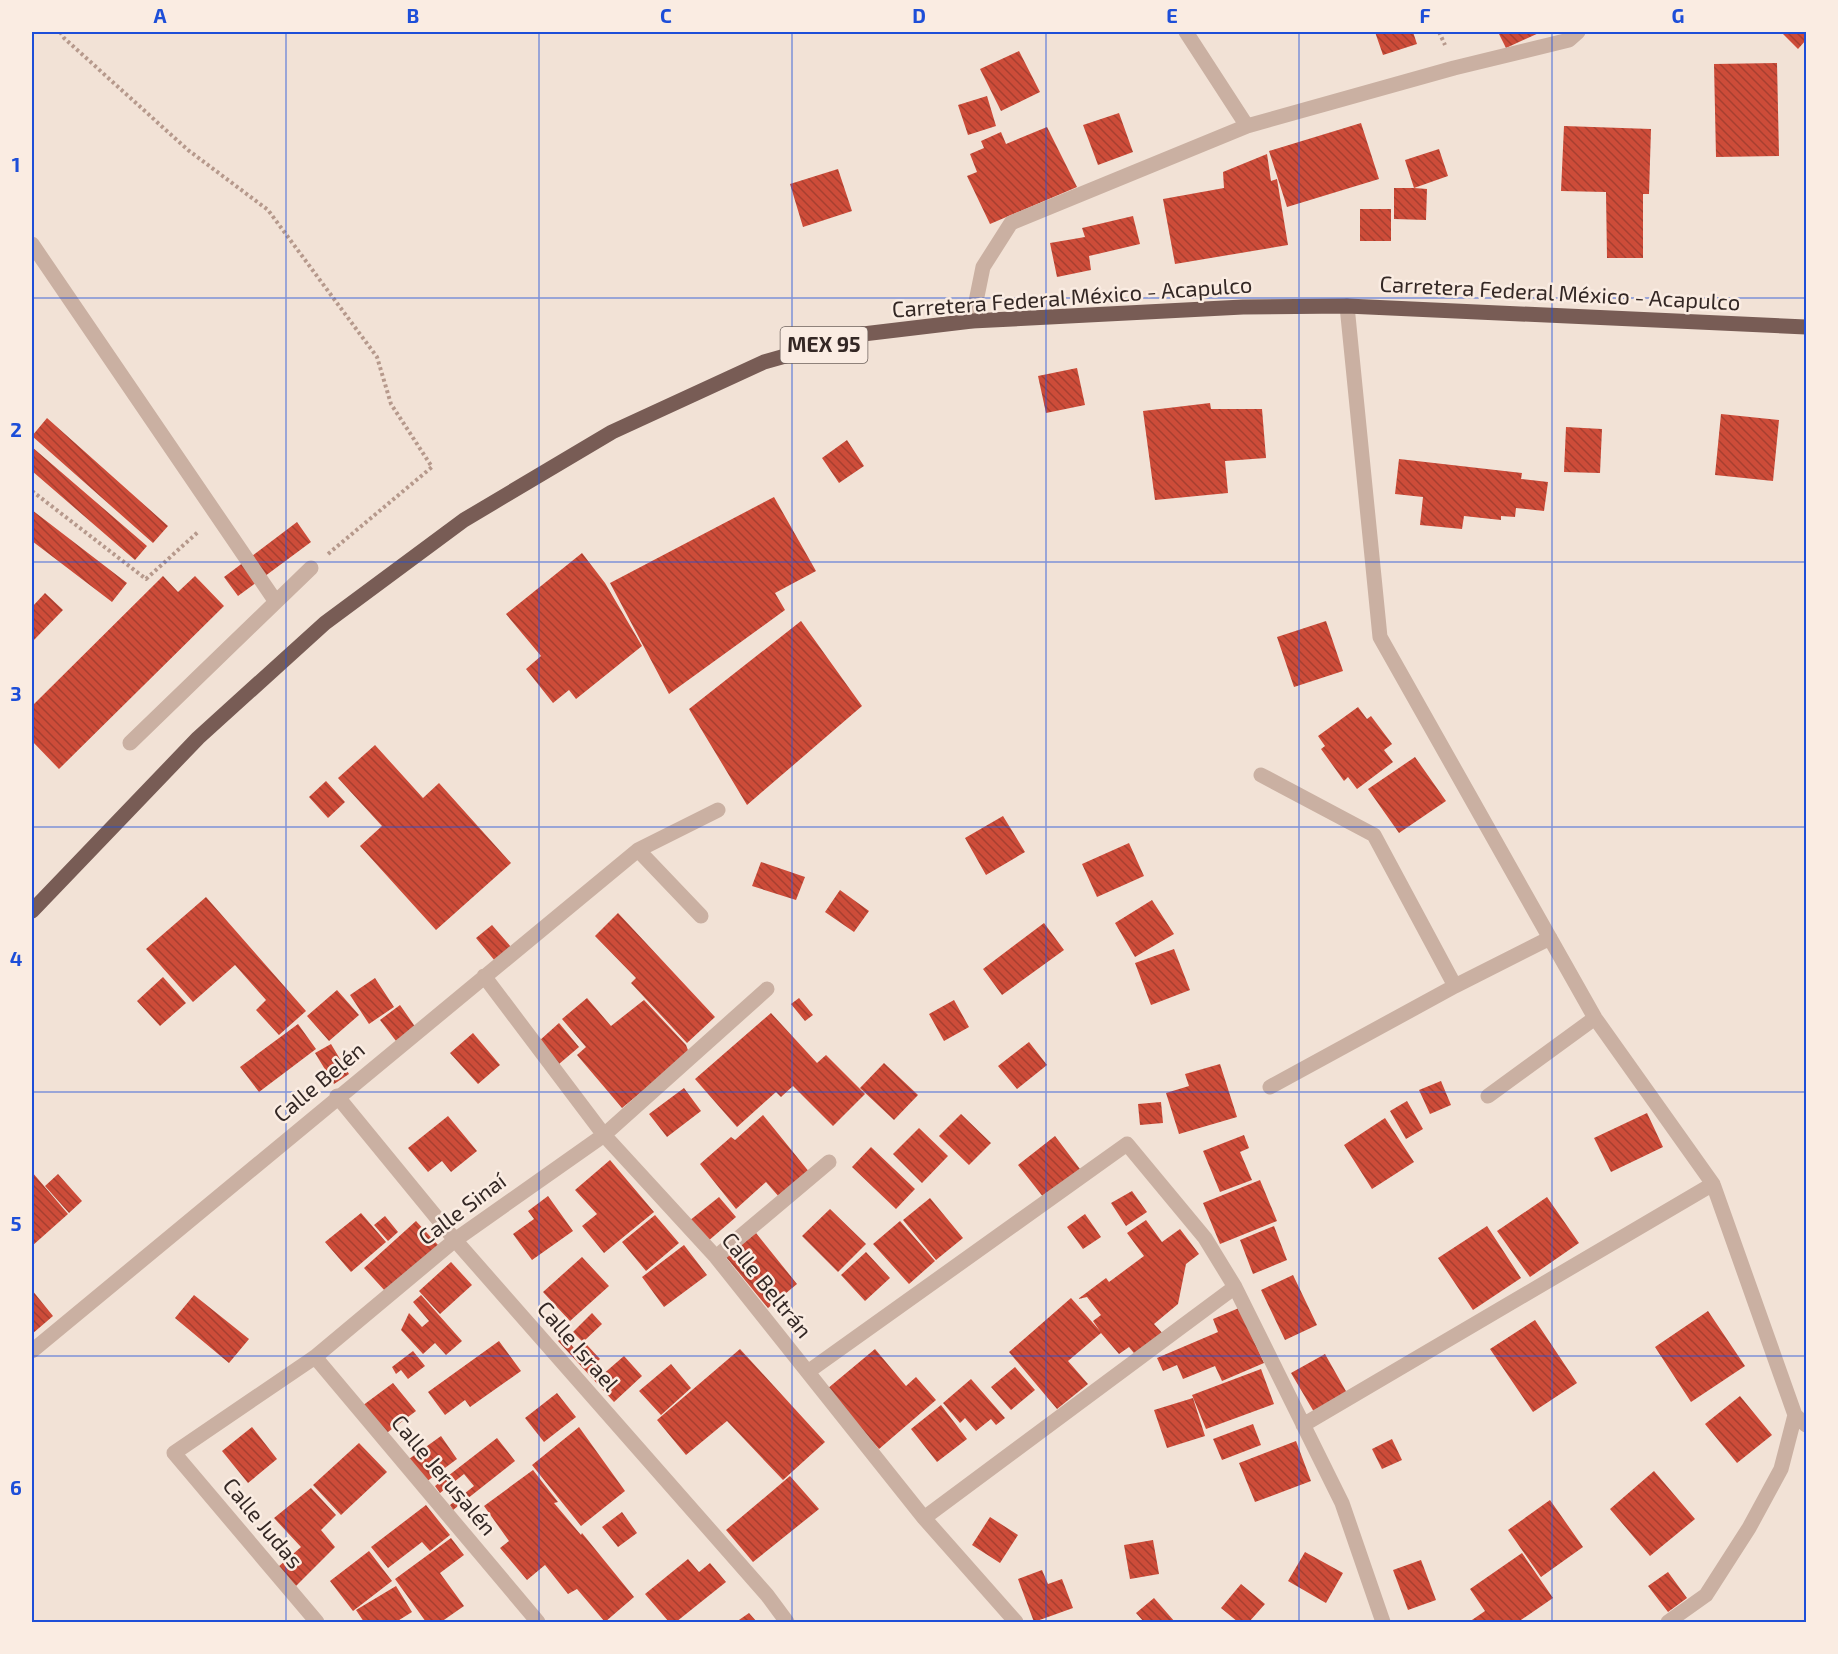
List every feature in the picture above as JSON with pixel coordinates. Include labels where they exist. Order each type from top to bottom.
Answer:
[{"type":"main road","name":"Carretera Federal México - Acapulco","points":[[32,911],[198,738],[316,631],[464,520],[612,432],[764,362],[863,334],[972,321],[1244,307],[1347,306],[1806,327]]},
{"type":"street","points":[[1186,32],[1247,126]]},
{"type":"street","points":[[972,321],[983,267],[1011,223],[1247,126],[1454,68],[1569,40],[1578,32]]},
{"type":"street","points":[[32,244],[276,602]]},
{"type":"street","points":[[1347,306],[1380,637],[1595,1018],[1713,1184],[1801,1420],[1780,1469],[1749,1528],[1706,1595],[1668,1623]]},
{"type":"street","points":[[130,743],[311,568]]},
{"type":"street","points":[[1261,775],[1374,835],[1455,986]]},
{"type":"street","name":"Calle Belén","points":[[32,1351],[337,1096],[638,850],[718,810]]},
{"type":"street","points":[[638,850],[701,916]]},
{"type":"street","points":[[1270,1087],[1455,986],[1550,938]]},
{"type":"street","name":"Calle Beltrán","points":[[484,976],[604,1135],[716,1257],[924,1518],[1016,1623]]},
{"type":"street","name":"Calle Sinaí","points":[[174,1453],[315,1357],[455,1240],[604,1135],[767,988]]},
{"type":"street","points":[[1488,1096],[1595,1018]]},
{"type":"street","name":"Calle Israel","points":[[337,1096],[455,1240],[767,1595],[787,1623]]},
{"type":"street","points":[[809,1371],[1127,1144],[1204,1238],[1235,1287],[1342,1503],[1383,1623]]},
{"type":"street","points":[[716,1257],[829,1162]]},
{"type":"street","points":[[1303,1425],[1713,1184]]},
{"type":"street","points":[[924,1518],[1235,1287]]},
{"type":"street","name":"Calle Jerusalén","points":[[315,1357],[538,1623]]},
{"type":"street","name":"Calle Judas","points":[[174,1453],[317,1623]]},
{"type":"path","points":[[60,32],[188,150],[268,210],[377,357],[391,404],[432,467],[311,568]]},
{"type":"path","points":[[32,491],[146,579],[217,515]]},
{"type":"building","points":[[1375,32],[1413,32],[1417,44],[1383,55]]},
{"type":"building","points":[[1498,32],[1541,32],[1506,48]]},
{"type":"building","points":[[1781,32],[1806,32],[1806,40],[1798,49]]},
{"type":"building","points":[[1019,51],[1040,92],[1001,111],[980,69]]},
{"type":"building","points":[[1777,63],[1779,156],[1716,157],[1714,64]]},
{"type":"building","points":[[987,96],[996,126],[968,135],[958,105]]},
{"type":"building","points":[[1119,113],[1133,152],[1098,165],[1083,125]]},
{"type":"building","points":[[1361,123],[1379,179],[1287,207],[1269,151]]},
{"type":"building","points":[[1564,126],[1651,129],[1649,194],[1643,194],[1643,258],[1607,258],[1606,192],[1561,191]]},
{"type":"building","points":[[1047,127],[1077,187],[990,224],[967,176],[977,172],[970,154],[984,148],[981,141],[1001,132],[1006,144]]},
{"type":"building","points":[[1439,149],[1448,176],[1414,188],[1405,160]]},
{"type":"building","points":[[1267,154],[1271,181],[1277,179],[1288,245],[1175,264],[1163,199],[1224,188],[1223,172]]},
{"type":"building","points":[[838,169],[852,211],[803,227],[790,184]]},
{"type":"building","points":[[1394,188],[1427,189],[1426,220],[1394,219]]},
{"type":"building","points":[[1360,209],[1391,209],[1391,241],[1360,241]]},
{"type":"building","points":[[1133,216],[1140,244],[1089,256],[1091,270],[1057,277],[1050,243],[1085,237],[1082,228]]},
{"type":"building","points":[[1077,368],[1085,405],[1046,413],[1038,376]]},
{"type":"building","points":[[1210,403],[1211,409],[1262,409],[1266,458],[1225,461],[1228,493],[1155,500],[1143,411]]},
{"type":"building","points":[[1721,414],[1779,420],[1773,481],[1715,475]]},
{"type":"building","points":[[47,418],[168,526],[153,543],[32,436]]},
{"type":"building","points":[[1566,427],[1602,429],[1600,473],[1564,472]]},
{"type":"building","points":[[847,440],[864,466],[839,483],[822,458]]},
{"type":"building","points":[[32,447],[147,546],[135,560],[32,471]]},
{"type":"building","points":[[1399,459],[1522,473],[1521,479],[1548,482],[1544,511],[1516,508],[1515,517],[1501,516],[1501,520],[1464,516],[1462,529],[1420,525],[1423,497],[1395,494]]},
{"type":"building","points":[[774,497],[816,571],[775,593],[785,610],[669,694],[610,583]]},
{"type":"building","points":[[32,510],[127,583],[112,602],[32,541]]},
{"type":"building","points":[[297,522],[311,542],[238,596],[224,577]]},
{"type":"building","points":[[582,553],[605,583],[642,646],[576,699],[569,690],[553,703],[526,669],[541,656],[506,614]]},
{"type":"building","points":[[163,576],[178,592],[195,576],[224,606],[59,769],[32,741],[32,706]]},
{"type":"building","points":[[45,593],[63,610],[32,642],[32,607]]},
{"type":"building","points":[[801,621],[862,706],[747,805],[689,709]]},
{"type":"building","points":[[1326,621],[1343,671],[1294,687],[1277,637]]},
{"type":"building","points":[[1358,707],[1367,719],[1371,716],[1392,744],[1384,750],[1393,762],[1357,789],[1348,777],[1344,781],[1321,749],[1325,746],[1318,736]]},
{"type":"building","points":[[375,745],[423,798],[439,783],[511,863],[436,930],[360,846],[382,826],[338,778]]},
{"type":"building","points":[[1415,757],[1446,801],[1399,833],[1368,789]]},
{"type":"building","points":[[326,781],[345,802],[328,818],[309,797]]},
{"type":"building","points":[[1003,816],[1025,852],[986,875],[965,838]]},
{"type":"building","points":[[1129,843],[1144,876],[1097,897],[1082,864]]},
{"type":"building","points":[[761,862],[805,877],[796,900],[752,886]]},
{"type":"building","points":[[840,890],[869,911],[854,932],[825,912]]},
{"type":"building","points":[[206,897],[306,1011],[279,1035],[256,1010],[266,1000],[235,965],[193,1002],[146,949]]},
{"type":"building","points":[[1152,900],[1174,934],[1135,957],[1115,923]]},
{"type":"building","points":[[618,913],[715,1017],[687,1043],[631,983],[636,978],[595,936]]},
{"type":"building","points":[[1044,923],[1064,950],[1002,995],[983,969]]},
{"type":"building","points":[[492,925],[511,947],[495,961],[476,938]]},
{"type":"building","points":[[1174,949],[1190,990],[1151,1005],[1135,963]]},
{"type":"building","points":[[163,977],[186,1003],[160,1026],[137,1001]]},
{"type":"building","points":[[375,978],[394,1007],[369,1024],[350,995]]},
{"type":"building","points":[[337,990],[359,1015],[329,1041],[307,1016]]},
{"type":"building","points":[[587,998],[611,1026],[644,1000],[686,1045],[689,1053],[622,1108],[577,1055],[586,1047],[562,1019]]},
{"type":"building","points":[[799,998],[813,1015],[805,1021],[791,1004]]},
{"type":"building","points":[[954,1000],[969,1027],[944,1041],[929,1014]]},
{"type":"building","points":[[400,1005],[416,1028],[396,1041],[380,1020]]},
{"type":"building","points":[[771,1013],[817,1063],[826,1055],[865,1094],[833,1126],[793,1086],[781,1097],[776,1092],[737,1127],[695,1079]]},
{"type":"building","points":[[559,1023],[579,1047],[559,1064],[539,1041]]},
{"type":"building","points":[[298,1024],[316,1049],[259,1092],[240,1067]]},
{"type":"building","points":[[473,1033],[500,1065],[478,1084],[450,1053]]},
{"type":"building","points":[[1029,1042],[1047,1065],[1017,1089],[998,1066]]},
{"type":"building","points":[[331,1044],[349,1074],[334,1084],[315,1053]]},
{"type":"building","points":[[884,1063],[918,1095],[894,1120],[860,1088]]},
{"type":"building","points":[[1220,1064],[1237,1117],[1179,1134],[1166,1093],[1189,1086],[1185,1074]]},
{"type":"building","points":[[1441,1081],[1451,1105],[1430,1114],[1419,1090]]},
{"type":"building","points":[[684,1088],[701,1111],[667,1137],[649,1114]]},
{"type":"building","points":[[1407,1101],[1423,1129],[1406,1139],[1390,1111]]},
{"type":"building","points":[[1161,1102],[1163,1123],[1140,1125],[1138,1104]]},
{"type":"building","points":[[1647,1113],[1663,1147],[1611,1172],[1594,1138]]},
{"type":"building","points":[[961,1114],[991,1143],[969,1165],[939,1136]]},
{"type":"building","points":[[763,1115],[810,1173],[780,1198],[766,1182],[736,1209],[700,1164],[731,1137],[735,1140]]},
{"type":"building","points":[[448,1116],[477,1151],[451,1172],[442,1161],[428,1172],[408,1148]]},
{"type":"building","points":[[1385,1118],[1414,1162],[1372,1189],[1344,1145]]},
{"type":"building","points":[[919,1128],[948,1156],[922,1183],[893,1154]]},
{"type":"building","points":[[1244,1135],[1249,1148],[1240,1152],[1252,1180],[1220,1192],[1203,1151]]},
{"type":"building","points":[[1055,1136],[1080,1169],[1044,1198],[1018,1165]]},
{"type":"building","points":[[871,1147],[915,1189],[896,1209],[852,1167]]},
{"type":"building","points":[[610,1160],[654,1212],[604,1253],[582,1226],[597,1214],[575,1190]]},
{"type":"building","points":[[32,1172],[68,1214],[32,1246]]},
{"type":"building","points":[[58,1174],[82,1201],[69,1213],[45,1186]]},
{"type":"building","points":[[1260,1180],[1277,1221],[1220,1244],[1203,1203]]},
{"type":"building","points":[[1132,1191],[1147,1212],[1126,1226],[1111,1203]]},
{"type":"building","points":[[548,1196],[573,1231],[532,1260],[513,1234],[534,1219],[528,1211]]},
{"type":"building","points":[[719,1197],[736,1217],[707,1242],[689,1221]]},
{"type":"building","points":[[1547,1197],[1579,1243],[1530,1277],[1497,1231]]},
{"type":"building","points":[[930,1198],[963,1238],[936,1260],[903,1220]]},
{"type":"building","points":[[830,1209],[866,1244],[838,1272],[802,1236]]},
{"type":"building","points":[[361,1213],[386,1242],[351,1272],[325,1242]]},
{"type":"building","points":[[1085,1214],[1101,1237],[1083,1249],[1067,1227]]},
{"type":"building","points":[[655,1215],[679,1243],[646,1271],[622,1242]]},
{"type":"building","points":[[385,1216],[398,1232],[388,1241],[374,1225]]},
{"type":"building","points":[[1146,1220],[1162,1242],[1180,1229],[1199,1254],[1186,1264],[1178,1304],[1154,1324],[1165,1336],[1138,1358],[1129,1347],[1119,1354],[1101,1333],[1068,1361],[1088,1384],[1057,1409],[1009,1352],[1071,1298],[1100,1331],[1093,1321],[1101,1315],[1087,1297],[1078,1299],[1106,1278],[1109,1282],[1144,1256],[1127,1233]]},
{"type":"building","points":[[416,1221],[438,1245],[386,1292],[364,1268]]},
{"type":"building","points":[[900,1221],[935,1261],[909,1284],[873,1244]]},
{"type":"building","points":[[1274,1226],[1287,1260],[1253,1274],[1240,1240]]},
{"type":"building","points":[[1487,1226],[1521,1278],[1473,1310],[1438,1258]]},
{"type":"building","points":[[756,1233],[797,1284],[768,1308],[726,1257]]},
{"type":"building","points":[[684,1245],[707,1275],[664,1307],[642,1277]]},
{"type":"building","points":[[866,1252],[890,1278],[865,1301],[841,1275]]},
{"type":"building","points":[[582,1257],[609,1286],[570,1321],[543,1292]]},
{"type":"building","points":[[451,1262],[472,1285],[440,1314],[419,1291]]},
{"type":"building","points":[[1293,1275],[1317,1325],[1285,1340],[1261,1290]]},
{"type":"building","points":[[32,1290],[53,1316],[32,1334]]},
{"type":"building","points":[[194,1295],[249,1339],[229,1363],[175,1318]]},
{"type":"building","points":[[421,1295],[462,1341],[446,1355],[435,1343],[423,1354],[401,1330],[409,1313],[422,1327],[429,1321],[413,1302]]},
{"type":"building","points":[[1239,1308],[1264,1363],[1222,1381],[1215,1366],[1183,1379],[1177,1365],[1163,1371],[1157,1358],[1218,1332],[1213,1319]]},
{"type":"building","points":[[1708,1311],[1745,1366],[1691,1402],[1655,1347]]},
{"type":"building","points":[[592,1313],[602,1324],[583,1342],[573,1332]]},
{"type":"building","points":[[1535,1320],[1577,1383],[1533,1412],[1490,1349]]},
{"type":"building","points":[[564,1336],[578,1353],[587,1345],[600,1359],[591,1367],[601,1376],[624,1356],[642,1376],[614,1402],[558,1341]]},
{"type":"building","points":[[499,1341],[521,1371],[470,1407],[465,1400],[445,1415],[428,1392]]},
{"type":"building","points":[[740,1349],[825,1442],[783,1480],[727,1421],[686,1455],[657,1420]]},
{"type":"building","points":[[875,1349],[906,1386],[916,1377],[936,1400],[879,1449],[827,1389]]},
{"type":"building","points":[[413,1351],[425,1366],[408,1379],[401,1370],[396,1374],[392,1367]]},
{"type":"building","points":[[1325,1354],[1347,1393],[1314,1412],[1291,1373]]},
{"type":"building","points":[[671,1364],[691,1388],[661,1415],[639,1391]]},
{"type":"building","points":[[1015,1367],[1035,1390],[1011,1410],[991,1387]]},
{"type":"building","points":[[1261,1369],[1274,1404],[1206,1429],[1192,1395]]},
{"type":"building","points":[[971,1379],[1005,1418],[996,1425],[991,1419],[976,1431],[965,1418],[960,1423],[943,1403]]},
{"type":"building","points":[[393,1383],[416,1411],[384,1435],[362,1406]]},
{"type":"building","points":[[557,1393],[576,1417],[544,1442],[525,1418]]},
{"type":"building","points":[[1740,1396],[1772,1435],[1737,1463],[1705,1424]]},
{"type":"building","points":[[1193,1398],[1205,1436],[1167,1448],[1154,1410]]},
{"type":"building","points":[[941,1405],[967,1439],[937,1462],[911,1429]]},
{"type":"building","points":[[1253,1424],[1261,1445],[1222,1460],[1213,1439]]},
{"type":"building","points":[[252,1427],[277,1459],[248,1483],[222,1451]]},
{"type":"building","points":[[579,1427],[625,1491],[581,1526],[532,1465]]},
{"type":"building","points":[[441,1436],[457,1459],[426,1482],[409,1459]]},
{"type":"building","points":[[497,1438],[515,1461],[453,1510],[450,1505],[474,1486],[464,1474],[440,1493],[435,1486]]},
{"type":"building","points":[[1392,1439],[1402,1460],[1382,1469],[1372,1449]]},
{"type":"building","points":[[1296,1441],[1311,1481],[1255,1502],[1239,1463]]},
{"type":"building","points":[[359,1443],[387,1472],[341,1515],[313,1485]]},
{"type":"building","points":[[533,1470],[558,1502],[554,1503],[581,1535],[582,1533],[634,1597],[605,1622],[577,1589],[568,1594],[545,1565],[527,1580],[500,1548],[509,1541],[484,1506]]},
{"type":"building","points":[[1654,1471],[1695,1519],[1650,1556],[1610,1509]]},
{"type":"building","points":[[790,1476],[819,1509],[753,1562],[726,1530]]},
{"type":"building","points":[[311,1488],[336,1515],[321,1530],[335,1547],[296,1586],[278,1567],[301,1547],[274,1518]]},
{"type":"building","points":[[1550,1500],[1583,1547],[1541,1577],[1508,1530]]},
{"type":"building","points":[[426,1505],[450,1535],[430,1551],[422,1542],[388,1568],[371,1547]]},
{"type":"building","points":[[622,1512],[637,1533],[618,1547],[602,1527]]},
{"type":"building","points":[[990,1517],[1018,1535],[1000,1563],[972,1545]]},
{"type":"building","points":[[451,1538],[464,1555],[440,1573],[464,1606],[441,1622],[426,1622],[395,1579]]},
{"type":"building","points":[[1153,1540],[1159,1574],[1130,1579],[1124,1545]]},
{"type":"building","points":[[369,1551],[392,1581],[353,1611],[330,1581]]},
{"type":"building","points":[[1305,1552],[1343,1573],[1326,1603],[1288,1581]]},
{"type":"building","points":[[1522,1553],[1553,1598],[1518,1622],[1469,1622],[1485,1611],[1470,1589]]},
{"type":"building","points":[[688,1559],[699,1572],[710,1563],[726,1582],[676,1622],[669,1622],[645,1594]]},
{"type":"building","points":[[1421,1560],[1436,1600],[1408,1610],[1393,1570]]},
{"type":"building","points":[[1042,1570],[1048,1584],[1062,1579],[1073,1608],[1034,1622],[1018,1579]]},
{"type":"building","points":[[1668,1572],[1687,1598],[1668,1612],[1648,1586]]},
{"type":"building","points":[[1241,1584],[1265,1604],[1249,1622],[1238,1622],[1221,1608]]},
{"type":"building","points":[[396,1586],[412,1612],[396,1622],[364,1622],[356,1610]]},
{"type":"building","points":[[1154,1598],[1175,1622],[1144,1622],[1136,1613]]},
{"type":"building","points":[[749,1613],[757,1622],[736,1622]]}]
